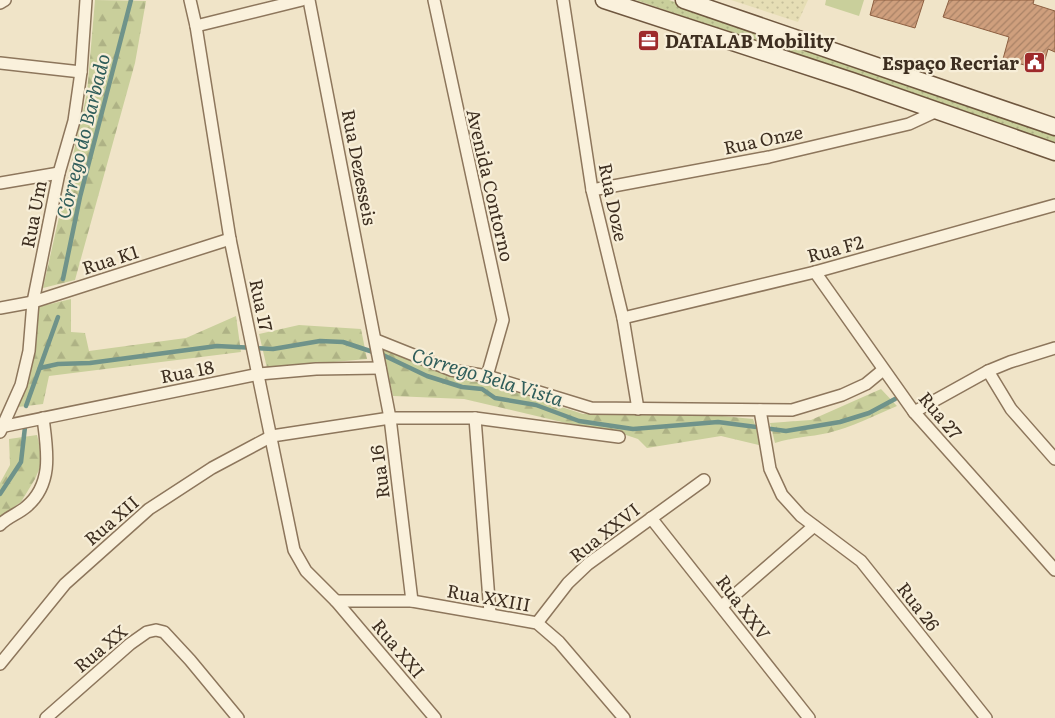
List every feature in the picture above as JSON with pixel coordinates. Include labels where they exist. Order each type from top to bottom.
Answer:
[{"type":"main road","points":[[604,0],[1055,152]]},
{"type":"main road","points":[[684,0],[1055,127]]},
{"type":"street","points":[[0,3],[6,0]]},
{"type":"street","name":"Rua Um","points":[[1,429],[21,385],[29,351],[33,302],[59,173],[74,121],[81,72],[86,0]]},
{"type":"street","name":"Rua 17","points":[[190,0],[196,26],[230,238],[256,357],[294,550],[306,571],[336,601]]},
{"type":"street","points":[[196,26],[302,0]]},
{"type":"street","name":"Rua Dezesseis","points":[[309,0],[376,342]]},
{"type":"street","name":"Avenida Contorno","points":[[434,0],[503,320],[487,376]]},
{"type":"street","name":"Rua Doze","points":[[563,0],[592,190],[623,318],[638,409]]},
{"type":"street","points":[[0,63],[81,72]]},
{"type":"street","name":"Rua Onze","points":[[592,190],[788,153],[909,124],[937,111]]},
{"type":"street","points":[[0,183],[59,173]]},
{"type":"street","name":"Rua F2","points":[[623,318],[815,272],[1055,205]]},
{"type":"street","name":"Rua K1","points":[[0,308],[33,302],[230,238]]},
{"type":"street","name":"Rua 27","points":[[815,272],[911,408],[1055,570]]},
{"type":"street","points":[[376,342],[451,370],[487,376],[590,408],[761,415],[792,410],[842,394],[866,384],[884,370]]},
{"type":"street","name":"Rua 16","points":[[376,342],[390,418],[412,601]]},
{"type":"street","points":[[911,408],[988,371],[1055,348]]},
{"type":"street","name":"Rua 18","points":[[1,429],[43,418],[259,374],[380,366]]},
{"type":"street","points":[[988,371],[1011,409],[1055,458]]},
{"type":"street","name":"Rua 26","points":[[761,415],[770,468],[782,495],[801,516],[860,561],[986,718]]},
{"type":"street","points":[[0,524],[26,507],[40,491],[48,458],[43,418]]},
{"type":"street","name":"Rua XII","points":[[0,664],[64,584],[149,509],[212,468],[272,436],[390,418],[475,418],[619,438]]},
{"type":"street","points":[[475,418],[490,613]]},
{"type":"street","name":"Rua XXVI","points":[[537,623],[568,583],[588,564],[704,480]]},
{"type":"street","name":"Rua XXV","points":[[651,518],[722,606],[773,675],[809,718]]},
{"type":"street","points":[[722,606],[814,526]]},
{"type":"street","name":"Rua XXIII","points":[[336,601],[412,601],[490,613],[537,623],[559,642],[624,718]]},
{"type":"street","name":"Rua XXI","points":[[336,601],[435,718]]},
{"type":"street","name":"Rua XX","points":[[46,718],[130,644],[147,632],[156,630],[164,632],[238,718]]},
{"type":"shaded area","points":[[731,0],[808,0],[798,22]]},
{"type":"green space","points":[[95,0],[146,1],[135,63],[75,280],[43,288],[87,93]]},
{"type":"green space","points":[[636,0],[669,0],[1055,133],[1055,145]]},
{"type":"green space","points":[[826,0],[864,0],[859,16],[825,5]]},
{"type":"green space","points":[[71,299],[71,332],[85,333],[89,351],[186,338],[236,316],[241,352],[49,376],[43,404],[18,407],[35,353],[38,307]]},
{"type":"green space","points":[[299,325],[361,329],[367,359],[267,368],[259,334]]},
{"type":"green space","points":[[382,348],[459,379],[494,385],[583,414],[712,415],[753,419],[763,446],[721,436],[647,448],[638,439],[614,431],[566,423],[464,399],[393,396]]},
{"type":"green space","points":[[881,389],[897,406],[837,431],[775,443],[770,423],[811,420]]},
{"type":"green space","points":[[37,435],[43,460],[35,479],[21,502],[0,517],[0,483],[10,465],[9,439]]},
{"type":"building","points":[[874,0],[924,0],[915,28],[870,15]]},
{"type":"building","points":[[949,0],[1034,0],[1033,4],[1055,11],[1055,52],[1048,49],[1042,70],[1003,59],[1009,37],[943,17]]},
{"type":"waterway","name":"Córrego do Barbado","points":[[63,279],[80,197],[131,0]]},
{"type":"waterway","name":"Córrego do Barbado","points":[[26,406],[58,317]]},
{"type":"waterway","name":"Córrego Bela Vista","points":[[40,368],[58,364],[90,363],[217,346],[273,349],[320,341],[343,342],[385,356],[427,376],[462,387],[482,389],[495,398],[536,405],[579,421],[633,429],[718,422],[786,431],[840,422],[869,413],[895,399]]},
{"type":"waterway","name":"Córrego do Barbado","points":[[0,494],[21,462],[25,427]]},
{"type":"place","name":"DATALAB Mobility","points":[[649,40]]},
{"type":"place","name":"Espaço Recriar","points":[[1035,62]]}]
